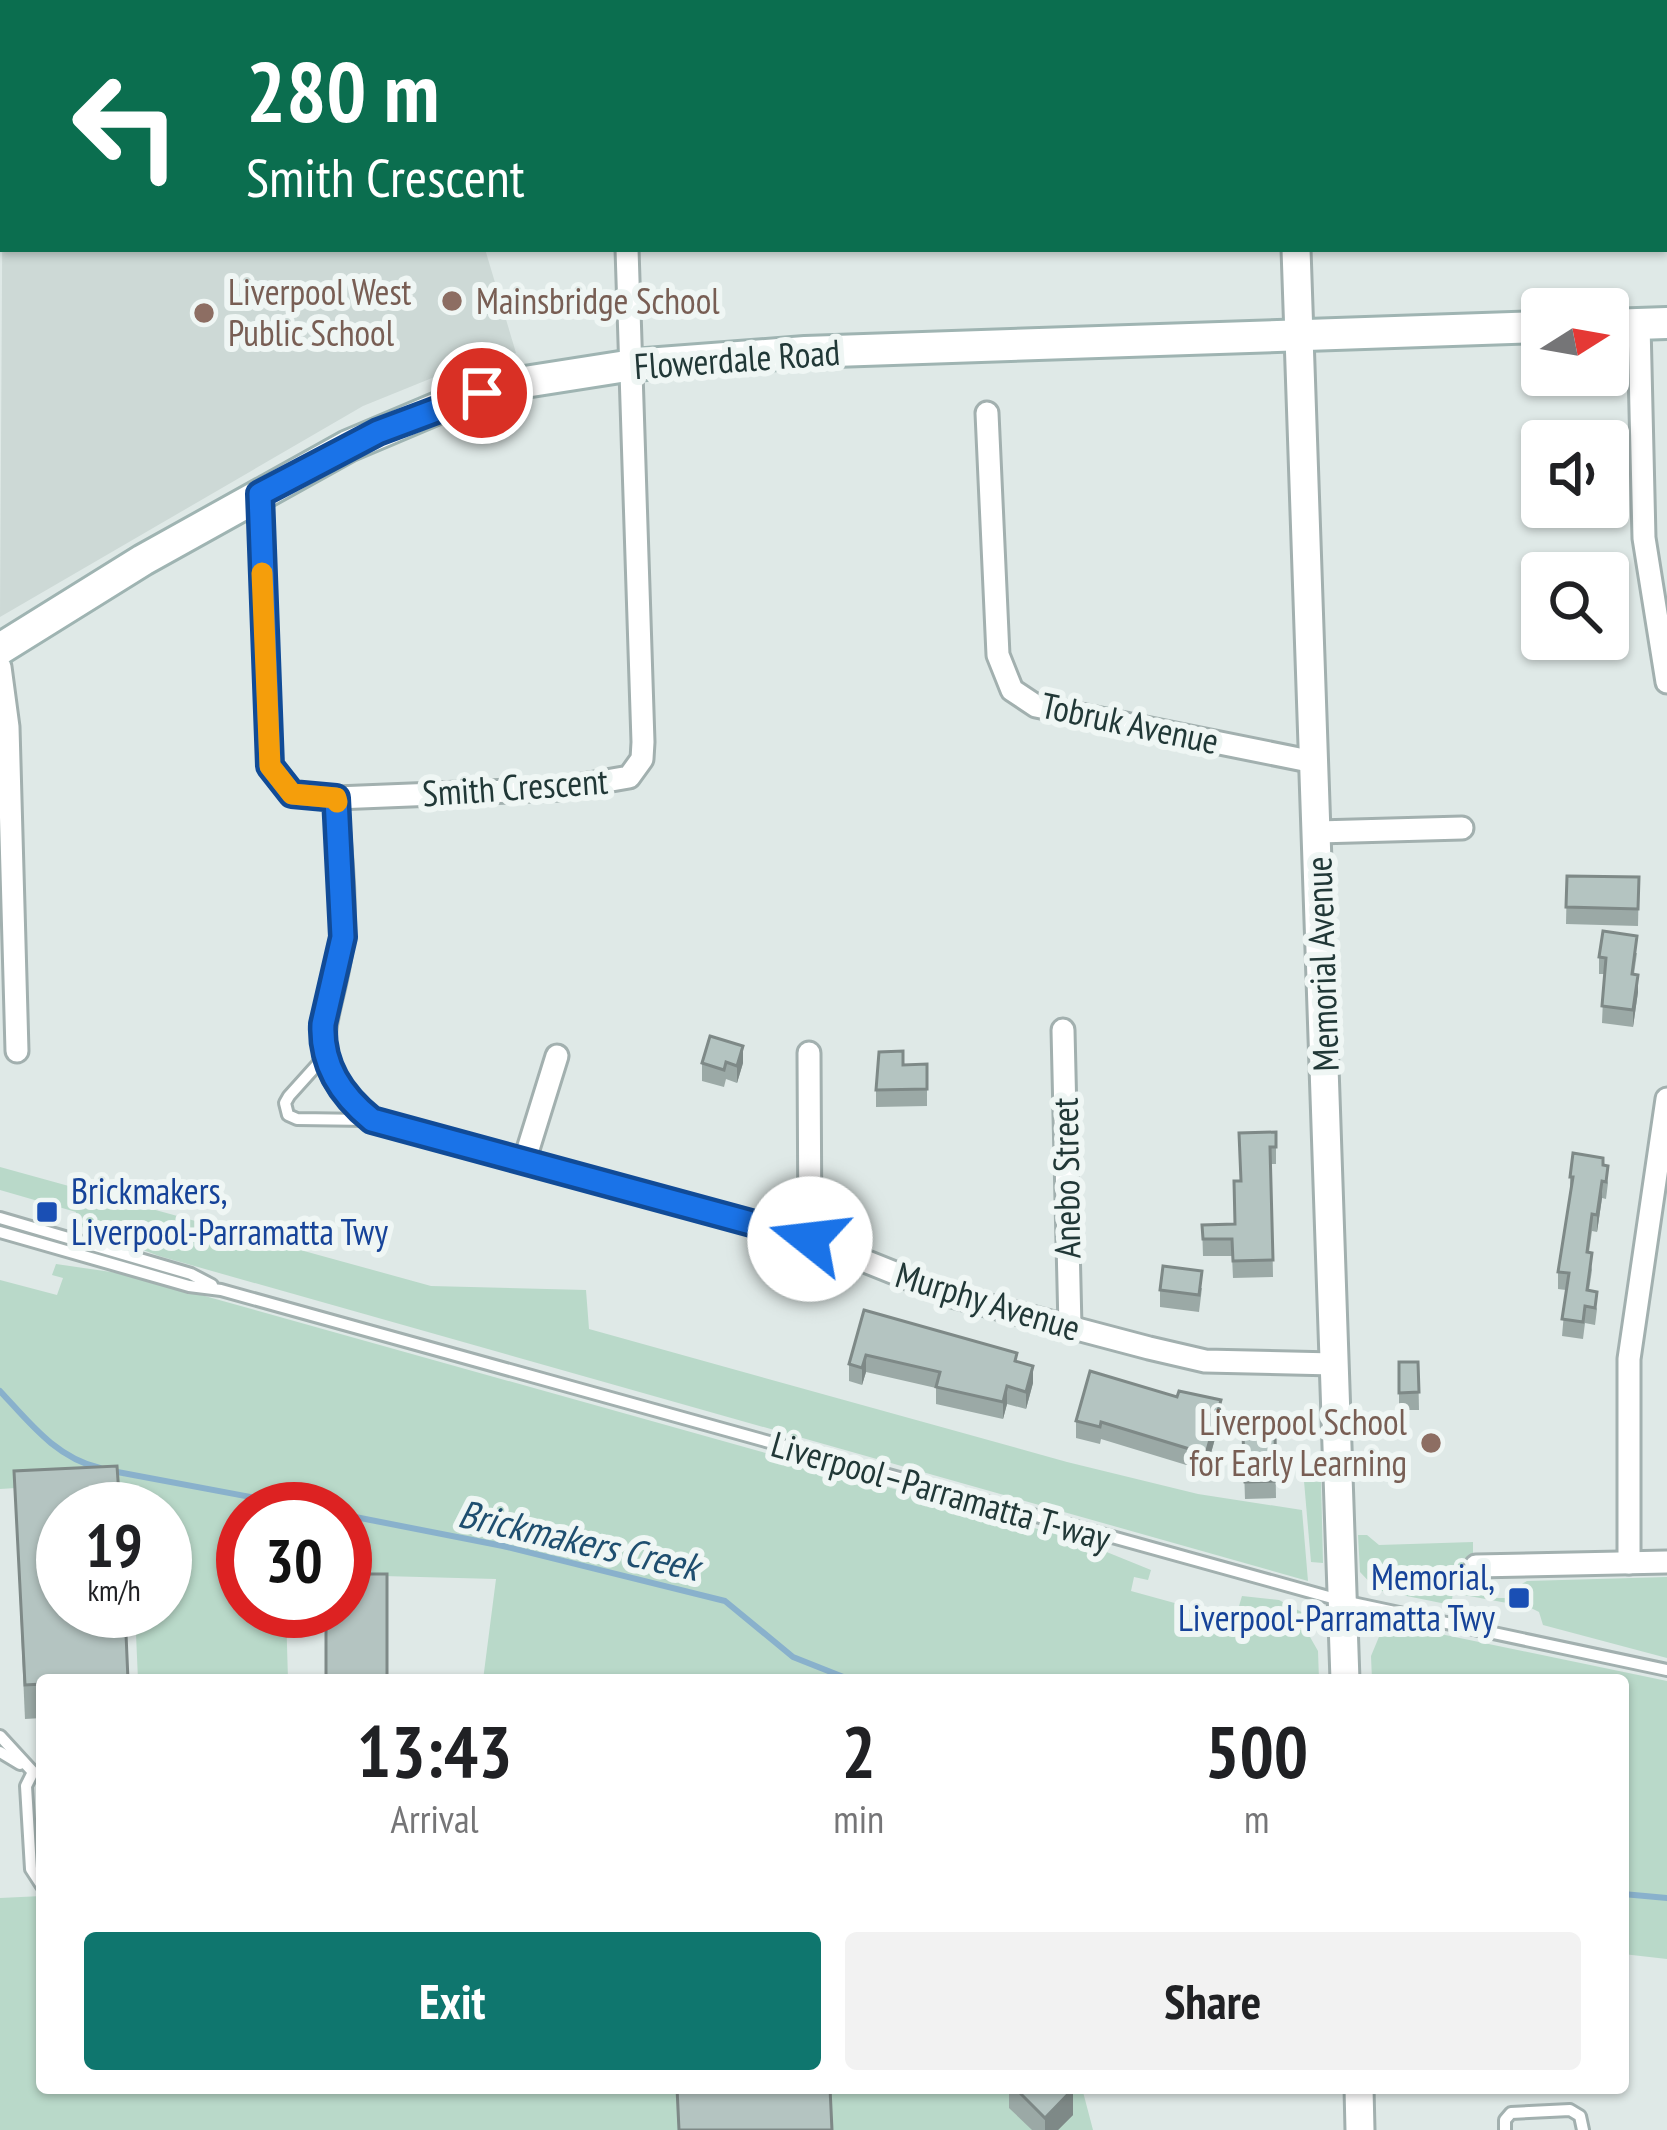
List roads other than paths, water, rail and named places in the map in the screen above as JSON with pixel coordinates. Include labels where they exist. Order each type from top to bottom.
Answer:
[{"type":"main road","name":"Flowerdale Road","points":[[0,649],[125,570],[378,432],[512,384],[633,364],[806,352],[1521,328]]},
{"type":"street","name":"Smith Crescent","points":[[260,494],[270,766],[292,794],[336,798],[585,787],[629,777],[642,759],[643,742],[627,252]]},
{"type":"street","name":"Memorial Avenue","points":[[1296,252],[1346,1674]]},
{"type":"street","points":[[1638,324],[1644,538],[1667,682]]},
{"type":"street","name":"Tobruk Avenue","points":[[987,413],[998,655],[1012,690],[1036,706],[1314,762]]},
{"type":"street","points":[[0,668],[8,727],[17,1051]]},
{"type":"street","points":[[336,798],[343,937],[323,1024],[325,1056],[354,1106],[372,1120]]},
{"type":"street","points":[[1318,832],[1462,828]]},
{"type":"street","name":"Anebo Street","points":[[1063,1030],[1070,1327]]},
{"type":"street","points":[[809,1053],[810,1239]]},
{"type":"street","points":[[525,1159],[557,1056]]},
{"type":"street","points":[[1629,1563],[1629,1359],[1660,1216],[1667,1099]]},
{"type":"street","name":"Murphy Avenue","points":[[372,1120],[810,1239],[952,1296],[1070,1327],[1205,1361],[1334,1364]]},
{"type":"street","points":[[1476,1567],[1667,1562]]},
{"type":"street","points":[[1359,2094],[1360,2130]]},
{"type":"lane","name":"Murphy Avenue","points":[[325,1056],[289,1096],[285,1111],[297,1119],[372,1120]]},
{"type":"lane","name":"Liverpool–Parramatta T-way","points":[[0,1218],[191,1274],[220,1290]]},
{"type":"lane","name":"Liverpool–Parramatta T-way","points":[[0,1232],[1343,1601],[1667,1670]]},
{"type":"lane","points":[[0,1736],[33,1772]]},
{"type":"lane","points":[[0,1752],[33,1772]]},
{"type":"lane","points":[[33,1772],[26,1786],[31,1869],[36,1877]]},
{"type":"lane","points":[[1505,2130],[1504,2120],[1511,2113],[1570,2110],[1580,2116],[1583,2130]]},
{"type":"waterway","name":"Brickmakers Creek","points":[[0,1391],[57,1447],[100,1468]]},
{"type":"waterway","name":"Brickmakers Creek","points":[[112,1471],[216,1490]]},
{"type":"waterway","name":"Brickmakers Creek","points":[[372,1520],[503,1546],[725,1601],[793,1657],[836,1674]]},
{"type":"waterway","name":"Brickmakers Creek","points":[[1629,1895],[1667,1898]]},
{"type":"place","name":"Mainsbridge School","points":[[452,301]]},
{"type":"place","name":"Liverpool West Public School","points":[[204,313]]},
{"type":"place","name":"Brickmakers, Liverpool-Parramatta Twy","points":[[47,1212]]},
{"type":"place","name":"Liverpool School for Early Learning","points":[[1431,1443]]},
{"type":"place","name":"Memorial, Liverpool-Parramatta Twy","points":[[1519,1598]]}]
